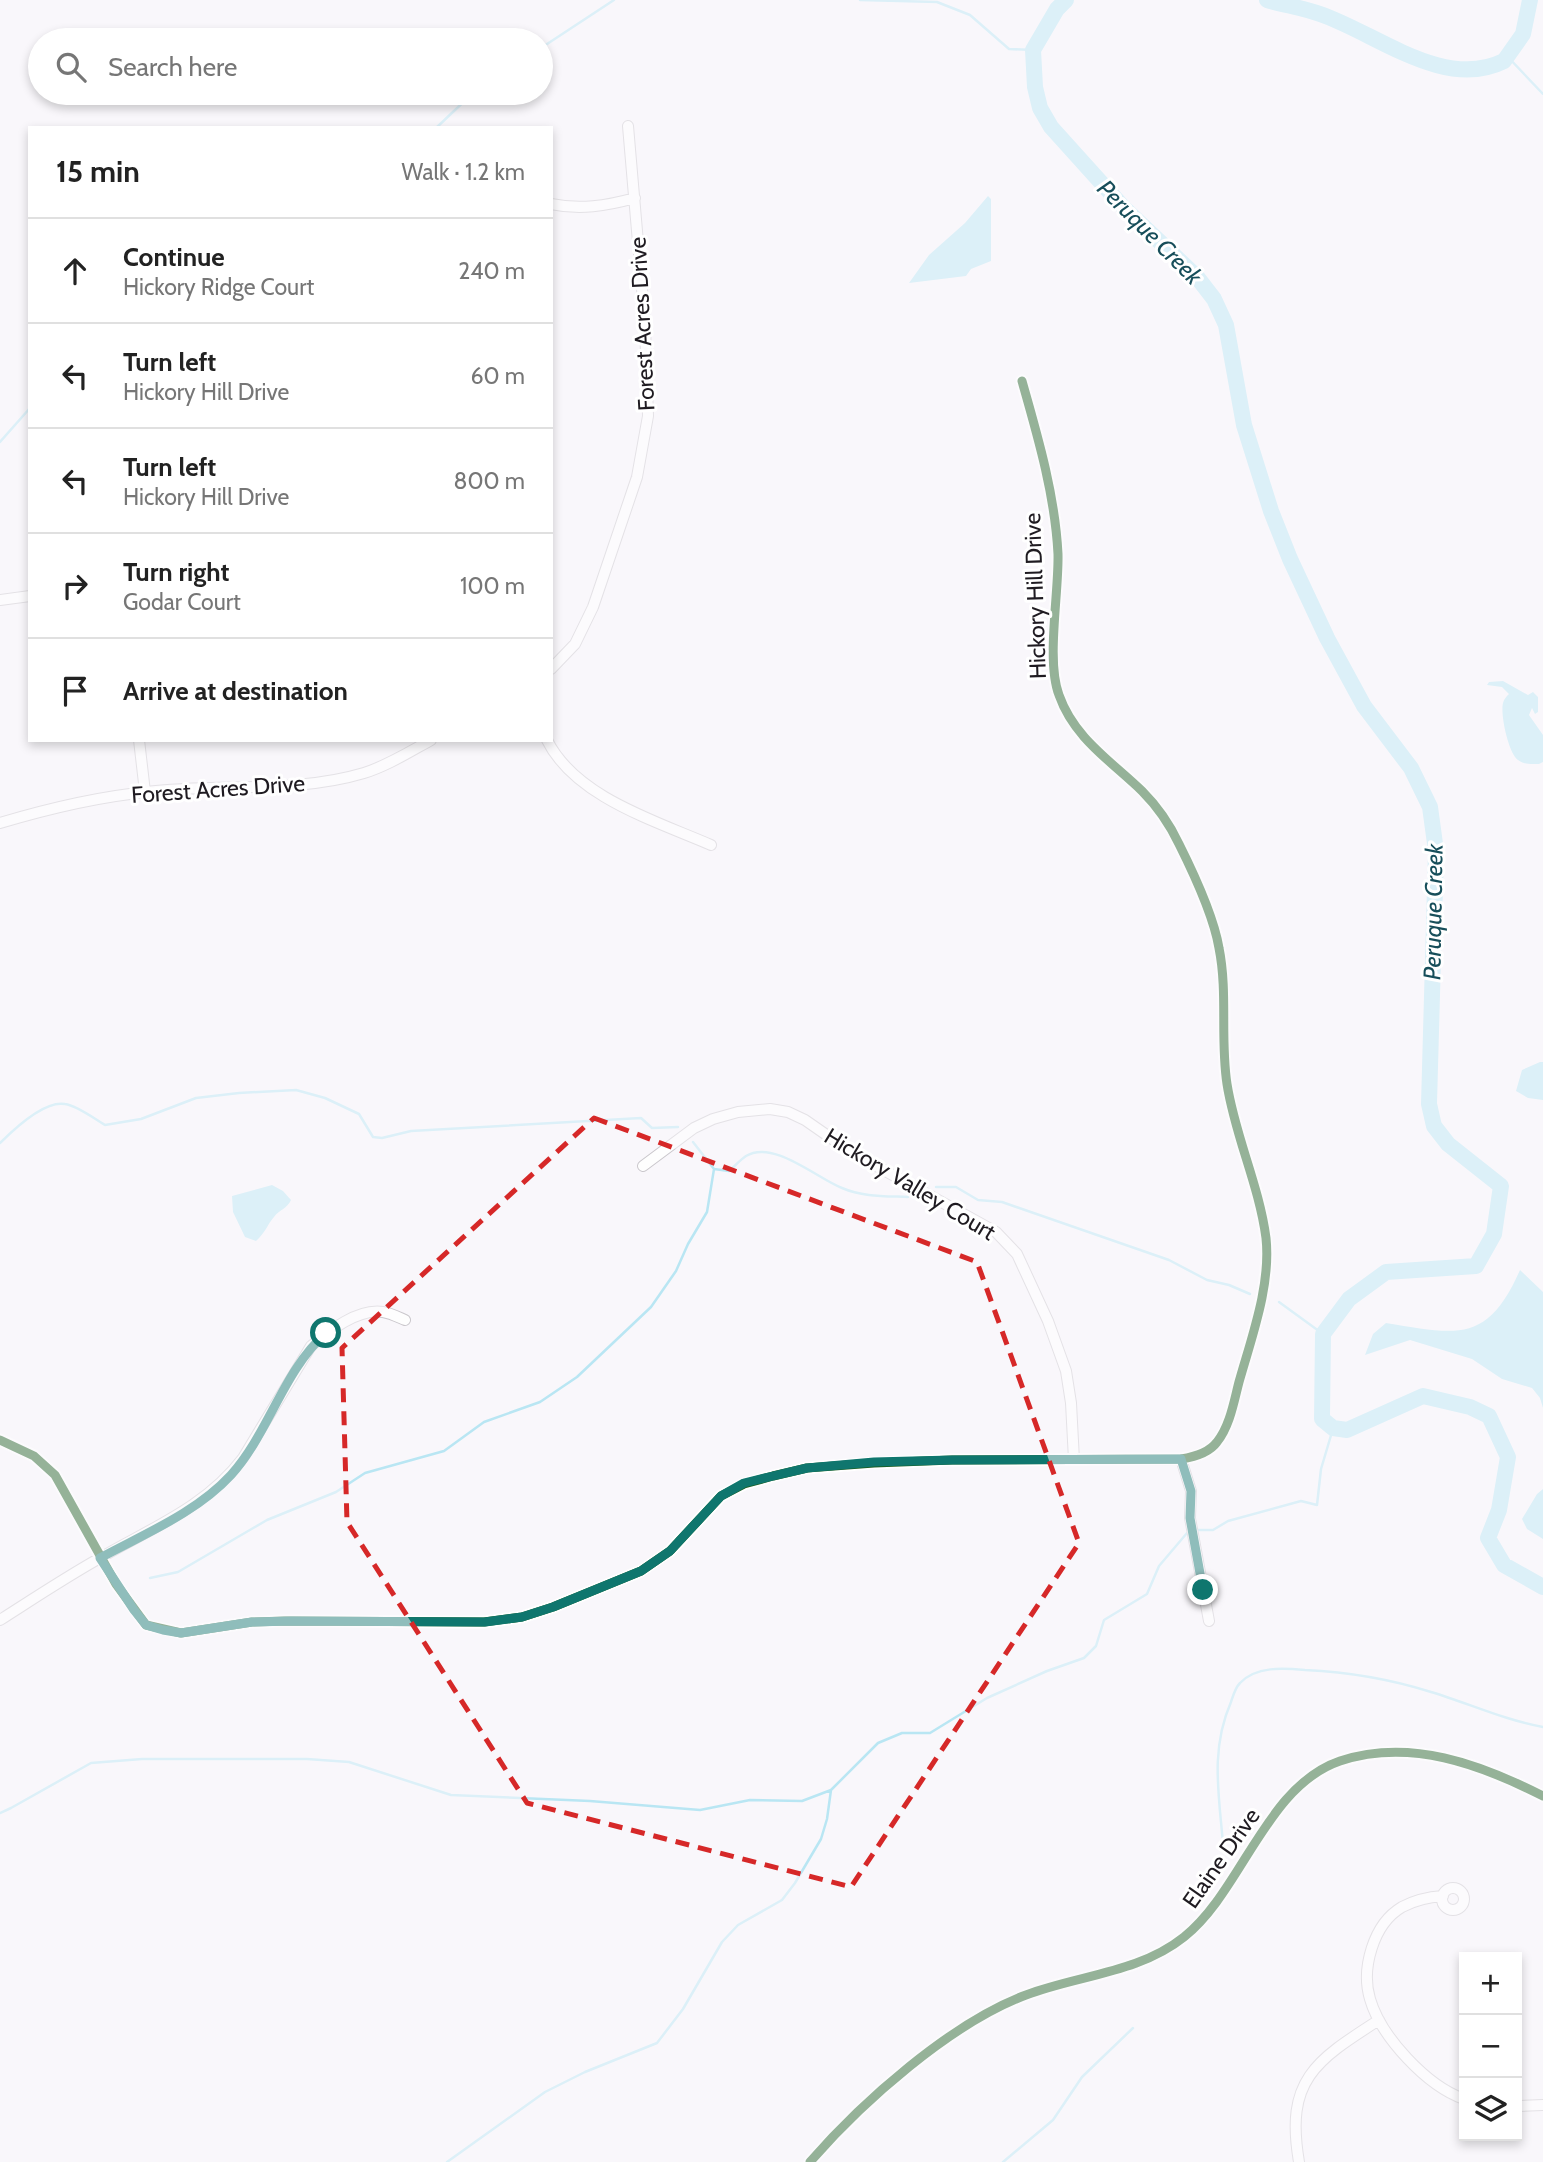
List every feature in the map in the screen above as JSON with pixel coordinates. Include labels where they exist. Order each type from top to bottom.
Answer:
[{"type":"street","name":"Forest Acres Drive","points":[[553,667],[575,644],[593,607],[637,477],[648,416],[647,357],[628,126]]},
{"type":"street","points":[[553,204],[584,208],[635,198]]},
{"type":"street","name":"Hickory Hill Drive","points":[[0,1440],[34,1456],[55,1475],[100,1558],[146,1625],[181,1633],[252,1622],[485,1622],[522,1617],[641,1571],[670,1551],[721,1496],[744,1483],[807,1468],[874,1462],[1181,1459],[1208,1451],[1217,1442],[1227,1424],[1265,1281],[1266,1242],[1263,1218],[1231,1110],[1226,1079],[1220,949],[1213,925],[1179,844],[1163,816],[1143,793],[1083,737],[1068,718],[1057,691],[1054,667],[1058,553],[1047,479],[1022,381]]},
{"type":"street","points":[[0,600],[28,596]]},
{"type":"street","points":[[139,742],[145,792]]},
{"type":"street","name":"Forest Acres Drive","points":[[0,823],[34,813],[145,792],[205,787],[297,785],[349,777],[392,762],[427,742]]},
{"type":"street","points":[[548,742],[553,753],[593,789],[623,807],[711,845]]},
{"type":"street","name":"Hickory Valley Court","points":[[643,1166],[694,1128],[713,1119],[738,1112],[770,1109],[788,1112],[805,1120],[851,1152],[996,1232],[1017,1254],[1048,1321],[1066,1370],[1074,1460]]},
{"type":"street","points":[[0,1620],[100,1558],[186,1511],[231,1475],[311,1346],[326,1333],[347,1321],[382,1311],[405,1320]]},
{"type":"street","points":[[1181,1459],[1191,1491],[1190,1518],[1209,1621]]},
{"type":"street","name":"Elaine Drive","points":[[810,2162],[874,2097],[924,2055],[997,2008],[1047,1987],[1118,1970],[1153,1957],[1186,1936],[1214,1908],[1274,1816],[1294,1793],[1315,1775],[1336,1763],[1380,1751],[1432,1755],[1468,1764],[1543,1796]]},
{"type":"street","points":[[1443,1896],[1417,1900],[1399,1909],[1382,1927],[1372,1947],[1367,1970],[1370,2000],[1379,2020],[1427,2077],[1459,2096]]},
{"type":"street","points":[[1300,2162],[1294,2131],[1296,2102],[1302,2087],[1331,2052],[1379,2020]]},
{"type":"street","points":[[1522,2106],[1543,2105]]},
{"type":"highlighted area","points":[[594,1118],[977,1262],[1079,1543],[851,1887],[527,1803],[347,1522],[342,1348]]},
{"type":"water","points":[[988,196],[991,199],[991,261],[971,269],[966,276],[909,283],[929,255],[965,223]]},
{"type":"water","points":[[1503,681],[1528,695],[1533,692],[1538,697],[1538,712],[1535,714],[1532,708],[1529,715],[1543,735],[1543,762],[1539,764],[1520,762],[1511,750],[1502,709],[1509,694],[1502,687],[1487,685],[1489,682]]},
{"type":"water","points":[[1543,1062],[1543,1100],[1528,1098],[1516,1091],[1522,1070]]},
{"type":"water","points":[[272,1185],[283,1191],[291,1200],[256,1241],[245,1237],[233,1212],[232,1196]]},
{"type":"water","points":[[1520,1270],[1543,1292],[1543,1408],[1540,1398],[1532,1388],[1502,1379],[1472,1359],[1410,1340],[1365,1355],[1373,1334],[1386,1323],[1450,1331],[1467,1329],[1482,1323],[1508,1294]]},
{"type":"water","points":[[1543,1489],[1543,1539],[1527,1529],[1522,1519]]},
{"type":"waterway","points":[[553,40],[614,0]]},
{"type":"waterway","points":[[860,0],[937,2],[970,15],[1009,49],[1033,50]]},
{"type":"waterway","name":"Peruque Creek","points":[[1066,0],[1057,9],[1033,50],[1035,87],[1040,108],[1051,127],[1124,208],[1197,277],[1214,299],[1226,325],[1244,425],[1271,511],[1290,559],[1327,638],[1364,706],[1411,768],[1430,807],[1436,851],[1429,1104],[1434,1126],[1448,1144],[1501,1186],[1494,1234],[1476,1266],[1386,1272],[1349,1299],[1323,1334],[1322,1419],[1333,1428],[1347,1430],[1423,1396],[1470,1407],[1489,1416],[1508,1457],[1499,1510],[1488,1538],[1504,1565],[1543,1587]]},
{"type":"waterway","name":"Peruque Creek","points":[[1267,0],[1320,14],[1411,56],[1458,69],[1481,68],[1504,61],[1523,34],[1530,0]]},
{"type":"waterway","points":[[1507,56],[1543,94]]},
{"type":"waterway","points":[[438,126],[460,105]]},
{"type":"waterway","points":[[0,442],[28,410]]},
{"type":"waterway","points":[[0,1143],[30,1117],[48,1106],[57,1104],[75,1107],[105,1125],[141,1119],[196,1098],[296,1090],[325,1098],[359,1114],[373,1137],[382,1138],[411,1131],[641,1118],[652,1128],[678,1127]]},
{"type":"waterway","points":[[150,1578],[178,1572],[267,1520],[336,1492],[365,1473],[444,1451],[484,1422],[540,1402],[577,1377],[651,1307],[676,1271],[707,1212],[714,1169],[693,1142]]},
{"type":"waterway","points":[[714,1169],[729,1171],[746,1156],[757,1152],[769,1153],[795,1162],[850,1191],[874,1196],[908,1197]]},
{"type":"waterway","points":[[936,1187],[956,1187],[978,1200],[1002,1202],[1169,1260],[1207,1280],[1250,1294]]},
{"type":"waterway","points":[[1279,1302],[1323,1334]]},
{"type":"waterway","points":[[1194,1530],[1213,1530],[1228,1521],[1301,1501],[1317,1505],[1321,1469],[1332,1432],[1322,1419]]},
{"type":"waterway","points":[[0,1813],[91,1763],[142,1759],[307,1759],[349,1762],[451,1795],[590,1801],[700,1810],[750,1800],[802,1801],[831,1790],[878,1743],[902,1733],[930,1733],[987,1698],[1084,1658],[1096,1646],[1104,1620],[1147,1594],[1159,1566],[1187,1533]]},
{"type":"waterway","points":[[1223,1844],[1218,1790],[1220,1737],[1235,1690],[1246,1677],[1262,1671],[1288,1669],[1337,1672],[1400,1683],[1543,1727]]},
{"type":"waterway","points":[[447,2162],[545,2092],[585,2072],[657,2043],[683,2009],[722,1942],[738,1925],[782,1900],[795,1883],[821,1839],[831,1790]]},
{"type":"waterway","points":[[1003,2162],[1053,2120],[1082,2077],[1133,2028]]},
{"type":"cycle path","points":[[0,1440],[34,1456],[55,1475],[116,1584],[146,1625],[181,1633],[252,1622],[484,1622],[522,1617],[641,1571],[670,1551],[721,1496],[744,1484],[807,1468],[952,1460],[1181,1459],[1201,1454],[1214,1446],[1225,1429],[1233,1405],[1259,1310],[1267,1256],[1263,1218],[1235,1123],[1227,1084],[1219,948],[1202,895],[1168,823],[1142,791],[1084,736],[1074,724],[1059,695],[1053,664],[1058,570],[1056,532],[1045,466],[1022,381]]},
{"type":"cycle path","points":[[810,2162],[881,2090],[909,2066],[968,2024],[1026,1995],[1148,1958],[1184,1937],[1222,1894],[1273,1816],[1293,1793],[1314,1774],[1340,1761],[1392,1752],[1444,1758],[1495,1774],[1543,1796]]},
{"type":"route","points":[[326,1333],[311,1346],[231,1475],[186,1511],[100,1558],[146,1625],[181,1633],[252,1622],[485,1622],[522,1617],[641,1571],[670,1551],[721,1496],[744,1483],[807,1468],[874,1462],[1181,1459],[1191,1491],[1190,1518],[1203,1590]]}]
